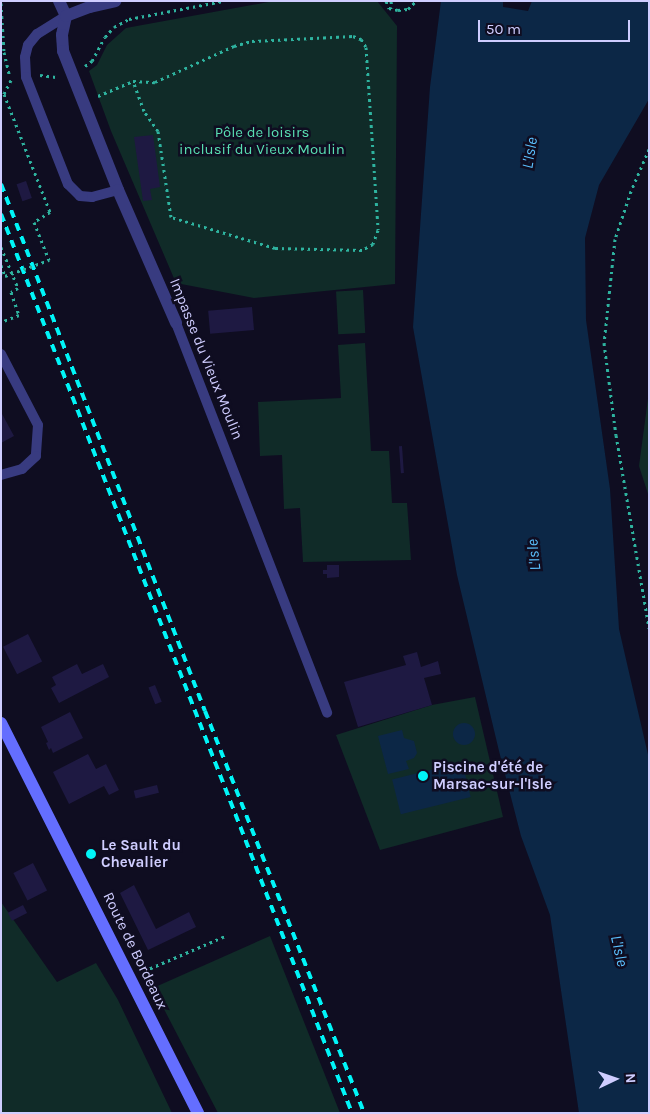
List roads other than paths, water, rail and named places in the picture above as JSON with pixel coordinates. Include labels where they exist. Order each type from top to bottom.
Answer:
[{"type":"main road","name":"Route de Bordeaux","points":[[1,723],[198,1113]]},
{"type":"street","points":[[59,1],[66,16],[90,7],[115,1]]},
{"type":"street","name":"Impasse du Vieux Moulin","points":[[66,16],[62,36],[63,51],[118,190],[176,324]]},
{"type":"lane","points":[[66,16],[37,34],[28,45],[25,57],[26,77],[68,184],[80,196],[92,198],[118,190]]},
{"type":"lane","name":"Impasse du Vieux Moulin","points":[[176,324],[327,713]]},
{"type":"lane","points":[[1,354],[38,425],[36,456],[22,469],[1,475]]},
{"type":"water","name":"L'Isle","points":[[441,1],[503,1],[503,7],[528,11],[532,1],[649,1],[649,99],[599,185],[585,238],[586,320],[610,489],[619,629],[649,759],[649,1113],[579,1113],[550,915],[521,836],[457,575],[413,327],[430,87]]},
{"type":"water","points":[[464,723],[472,726],[475,734],[472,742],[464,745],[456,742],[453,734],[456,726]]},
{"type":"water","points":[[402,730],[404,738],[414,741],[417,753],[414,758],[406,761],[409,769],[388,774],[378,736]]},
{"type":"water","points":[[462,762],[471,797],[401,814],[392,779]]},
{"type":"railway","points":[[1,184],[205,711],[364,1113]]},
{"type":"railway","points":[[1,214],[352,1113]]},
{"type":"place","name":"Piscine d'été de Marsac-sur-l'Isle","points":[[423,776]]},
{"type":"place","name":"Le Sault du Chevalier","points":[[91,854]]},
{"type":"park label","name":"Pôle de loisirs inclusif du Vieux Moulin","points":[[262,140]]}]
